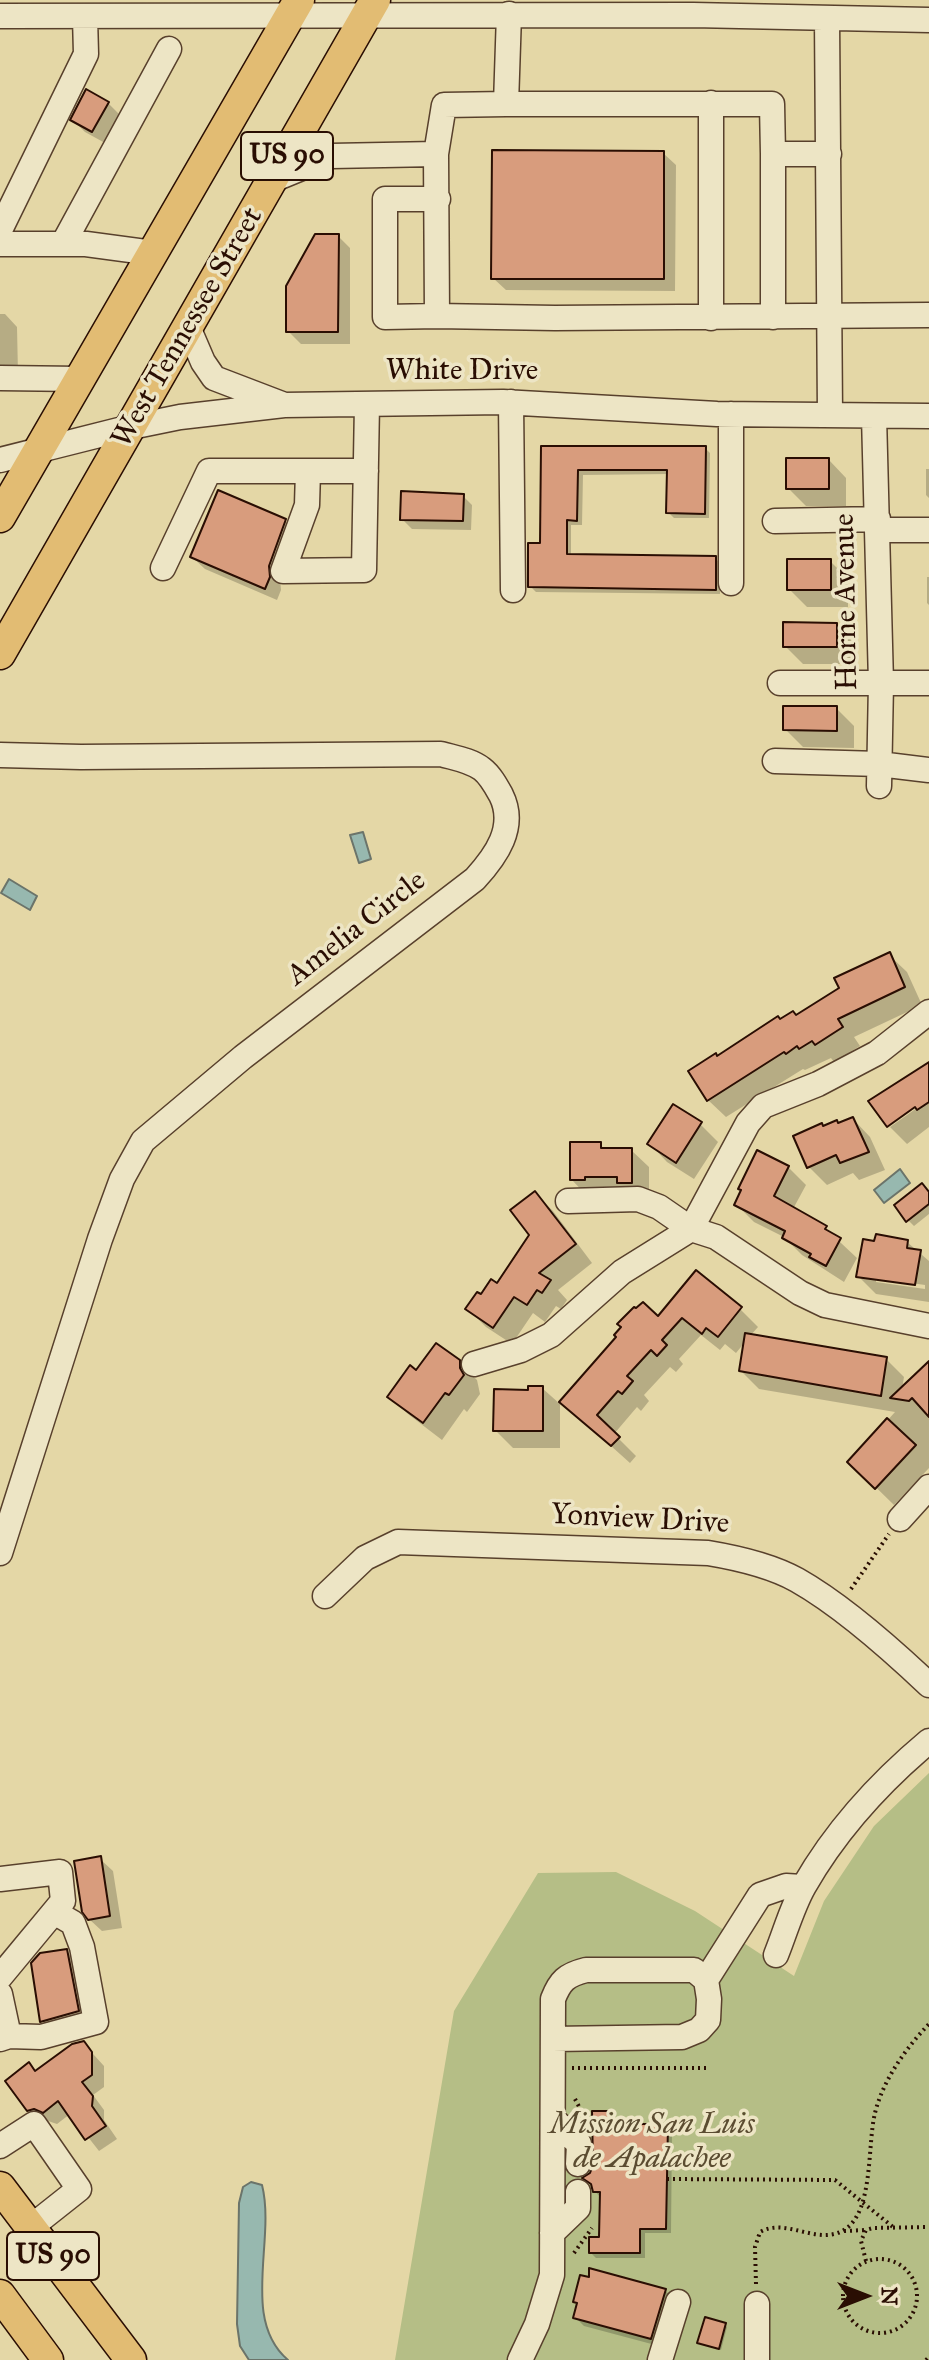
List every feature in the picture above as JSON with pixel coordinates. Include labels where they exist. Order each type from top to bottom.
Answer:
[{"type":"main road","name":"West Tennessee Street","points":[[0,654],[372,7]]},
{"type":"main road","name":"US 90","points":[[0,517],[294,9]]},
{"type":"main road","name":"US 90","points":[[0,2187],[131,2360]]},
{"type":"main road","name":"US 90","points":[[0,2295],[48,2360]]},
{"type":"street","points":[[0,16],[85,17],[122,8],[372,7],[509,14],[542,7],[717,8],[827,19],[929,20]]},
{"type":"street","points":[[506,104],[509,14]]},
{"type":"street","points":[[0,230],[86,54],[85,17]]},
{"type":"street","points":[[827,19],[830,415]]},
{"type":"street","points":[[63,244],[169,49]]},
{"type":"street","points":[[711,103],[711,318]]},
{"type":"street","points":[[437,316],[436,154],[444,105],[711,103],[772,104],[773,317]]},
{"type":"street","points":[[275,179],[331,156],[436,154]]},
{"type":"street","points":[[773,154],[829,154]]},
{"type":"street","points":[[438,199],[385,199],[385,317],[929,315]]},
{"type":"street","points":[[0,244],[86,244],[153,253]]},
{"type":"street","points":[[188,327],[203,362],[214,378],[284,405]]},
{"type":"street","points":[[0,378],[80,379]]},
{"type":"street","points":[[511,402],[513,590]]},
{"type":"street","name":"White Drive","points":[[0,460],[180,417],[284,405],[511,402],[731,414],[929,416]]},
{"type":"street","points":[[308,471],[307,505],[283,571],[364,570],[367,404]]},
{"type":"street","points":[[731,414],[731,583]]},
{"type":"street","name":"Horne Avenue","points":[[874,416],[881,683],[879,775]]},
{"type":"street","points":[[163,568],[209,471],[366,471]]},
{"type":"street","points":[[775,521],[929,530]]},
{"type":"street","points":[[780,683],[929,683]]},
{"type":"street","name":"Amelia Circle","points":[[0,755],[441,754],[467,761],[484,770],[505,802],[507,823],[503,841],[475,879],[243,1057],[143,1141],[122,1179],[100,1239],[0,1553]]},
{"type":"street","points":[[775,761],[879,775],[929,770]]},
{"type":"street","points":[[474,1364],[521,1350],[551,1335],[622,1272],[691,1229],[748,1123],[763,1106],[818,1084],[877,1053],[929,1012]]},
{"type":"street","points":[[568,1201],[638,1199],[659,1207],[691,1229],[716,1237],[800,1293],[825,1305],[929,1326]]},
{"type":"street","points":[[900,1519],[929,1487]]},
{"type":"street","name":"Yonview Drive","points":[[325,1596],[365,1558],[398,1542],[708,1553],[745,1559],[796,1579],[892,1650],[929,1685]]},
{"type":"street","points":[[776,1955],[802,1887],[860,1806],[929,1741]]},
{"type":"street","points":[[0,1879],[60,1872],[63,1901],[0,1977]]},
{"type":"street","points":[[706,1980],[760,1895],[786,1886],[802,1887]]},
{"type":"street","points":[[0,1994],[4,2037],[41,2037],[96,2022],[82,1947],[73,1923],[54,1912]]},
{"type":"street","points":[[522,2359],[552,2275],[553,1999],[560,1982],[570,1974],[586,1970],[694,1970],[706,1980],[708,2020],[699,2030],[682,2037],[553,2039]]},
{"type":"street","points":[[554,2120],[579,2144],[578,2164]]},
{"type":"street","points":[[0,2146],[34,2124],[79,2189],[31,2227]]},
{"type":"street","points":[[552,2233],[578,2208],[578,2192]]},
{"type":"street","points":[[660,2360],[678,2302]]},
{"type":"street","points":[[757,2304],[757,2360]]},
{"type":"path","points":[[837,1609],[900,1519]]},
{"type":"path","points":[[842,2231],[853,2222],[863,2203],[875,2113],[885,2087],[912,2042],[929,2024]]},
{"type":"path","points":[[571,2068],[706,2068]]},
{"type":"path","points":[[667,2179],[835,2180],[893,2227]]},
{"type":"path","points":[[757,2304],[755,2247],[760,2232],[770,2226],[823,2235],[893,2227],[929,2227]]},
{"type":"path","points":[[866,2230],[861,2241],[866,2261]]},
{"type":"path","points":[[866,2261],[892,2261],[912,2277],[916,2303],[912,2315],[903,2325],[891,2331],[879,2333],[864,2329],[853,2322],[846,2311],[844,2286],[856,2268],[866,2261]]},
{"type":"green space","name":"Mission San Luis de Apalachee","points":[[929,1773],[929,2360],[395,2360],[454,2011],[538,1873],[616,1872],[695,1911],[794,1976],[824,1901],[874,1826]]},
{"type":"water","points":[[363,832],[371,859],[359,863],[350,835]]},
{"type":"water","points":[[9,879],[37,896],[30,910],[1,893]]},
{"type":"water","points":[[900,1169],[910,1183],[884,1203],[874,1190]]},
{"type":"water","points":[[251,2182],[262,2185],[265,2207],[262,2301],[266,2323],[274,2343],[288,2360],[249,2360],[240,2346],[237,2324],[239,2203],[243,2187]]},
{"type":"building","points":[[86,89],[109,102],[92,132],[70,120]]},
{"type":"building","points":[[492,150],[664,151],[664,279],[491,279]]},
{"type":"building","points":[[315,234],[339,234],[338,332],[286,332],[286,286]]},
{"type":"building","points":[[541,446],[706,446],[705,514],[666,513],[667,470],[578,470],[577,521],[567,520],[567,554],[716,556],[716,590],[528,587],[528,543],[540,543]]},
{"type":"building","points":[[786,458],[829,458],[829,489],[786,489]]},
{"type":"building","points":[[218,490],[286,519],[269,566],[270,577],[265,589],[190,557]]},
{"type":"building","points":[[401,491],[464,494],[463,521],[400,520]]},
{"type":"building","points":[[787,559],[831,559],[831,590],[787,590]]},
{"type":"building","points":[[783,622],[837,623],[837,647],[783,647]]},
{"type":"building","points":[[783,706],[837,706],[837,731],[783,730]]},
{"type":"building","points":[[890,952],[905,987],[838,1019],[843,1027],[815,1045],[812,1041],[799,1049],[797,1046],[786,1054],[784,1052],[707,1101],[688,1071],[778,1016],[780,1019],[793,1011],[796,1015],[839,988],[834,978]]},
{"type":"building","points":[[929,1062],[929,1102],[917,1110],[915,1107],[887,1127],[868,1101]]},
{"type":"building","points":[[673,1104],[702,1122],[676,1163],[647,1144]]},
{"type":"building","points":[[853,1117],[869,1152],[840,1163],[836,1155],[807,1168],[793,1136],[822,1123],[823,1126]]},
{"type":"building","points":[[570,1142],[601,1142],[601,1148],[632,1148],[632,1183],[617,1183],[617,1177],[570,1180]]},
{"type":"building","points":[[757,1150],[789,1166],[774,1196],[827,1226],[825,1229],[841,1238],[826,1266],[782,1238],[785,1231],[734,1205],[741,1190],[738,1189]]},
{"type":"building","points":[[922,1183],[929,1192],[929,1204],[906,1222],[894,1205]]},
{"type":"building","points":[[535,1191],[576,1244],[539,1273],[551,1280],[542,1293],[537,1290],[527,1305],[514,1297],[493,1328],[465,1309],[491,1279],[497,1283],[529,1235],[510,1210]]},
{"type":"building","points":[[876,1234],[908,1240],[907,1248],[921,1250],[915,1285],[856,1277],[863,1239],[874,1241]]},
{"type":"building","points":[[696,1270],[742,1307],[718,1337],[706,1328],[702,1334],[682,1318],[662,1340],[667,1345],[657,1356],[651,1350],[627,1376],[633,1381],[622,1394],[618,1391],[597,1415],[620,1437],[611,1446],[559,1402],[616,1337],[614,1335],[621,1327],[617,1324],[634,1307],[643,1302],[658,1316]]},
{"type":"building","points":[[745,1333],[887,1357],[881,1396],[739,1371]]},
{"type":"building","points":[[436,1343],[460,1360],[464,1375],[449,1395],[445,1393],[423,1423],[387,1397],[410,1365],[416,1370]]},
{"type":"building","points":[[929,1361],[929,1417],[912,1398],[909,1401],[890,1398]]},
{"type":"building","points":[[528,1386],[543,1386],[543,1431],[493,1431],[494,1389],[528,1390]]},
{"type":"building","points":[[887,1418],[916,1445],[875,1489],[847,1462]]},
{"type":"building","points":[[101,1856],[110,1916],[88,1920],[82,1912],[74,1861]]},
{"type":"building","points":[[67,1949],[79,2011],[40,2022],[31,1963],[40,1953]]},
{"type":"building","points":[[84,2041],[92,2052],[92,2075],[82,2082],[93,2096],[92,2106],[106,2126],[85,2140],[58,2101],[43,2113],[34,2109],[27,2111],[5,2081],[29,2062],[35,2071],[72,2044]]},
{"type":"building","points":[[592,2111],[609,2111],[609,2124],[668,2124],[666,2229],[640,2229],[640,2253],[589,2253],[589,2237],[599,2237],[600,2192],[593,2192],[591,2184],[582,2178],[590,2173],[593,2165]]},
{"type":"building","points":[[589,2268],[666,2289],[651,2339],[573,2318],[577,2303],[573,2302],[580,2275],[589,2277]]},
{"type":"building","points":[[705,2317],[726,2323],[719,2349],[697,2343]]}]
